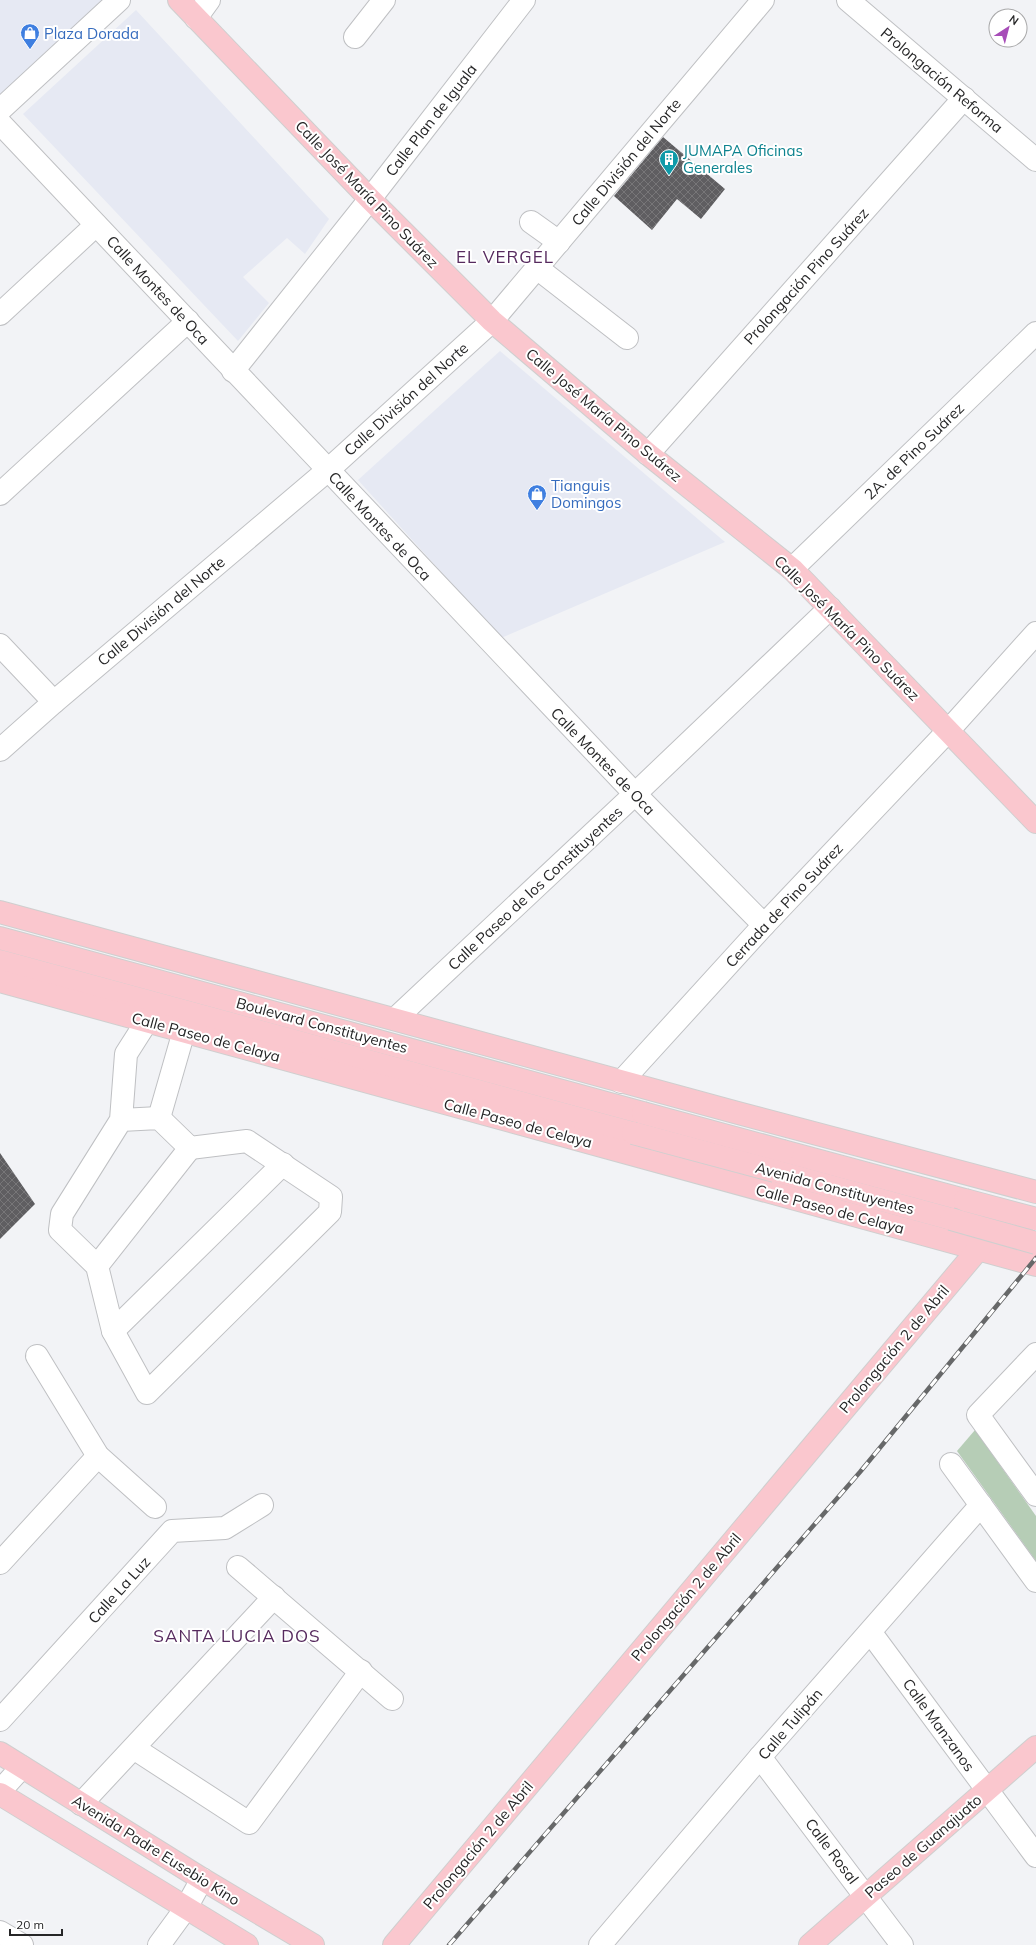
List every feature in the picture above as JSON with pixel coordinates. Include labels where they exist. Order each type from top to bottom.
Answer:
[{"type":"main road","name":"Calle José María Pino Suárez","points":[[179,0],[370,198],[492,321],[648,454],[792,569],[1036,822]]},
{"type":"main road","points":[[0,912],[621,1082],[973,1175],[1033,1188]]},
{"type":"main road","name":"Boulevard Constituyentes","points":[[0,938],[643,1113]]},
{"type":"main road","name":"Boulevard Constituyentes","points":[[0,961],[633,1133]]},
{"type":"main road","name":"Calle Paseo de Celaya","points":[[3,986],[147,1021],[1036,1265]]},
{"type":"main road","name":"Avenida Constituyentes","points":[[643,1113],[1036,1220]]},
{"type":"main road","name":"Avenida Constituyentes","points":[[633,1133],[1036,1243]]},
{"type":"main road","name":"Prolongación 2 de Abril","points":[[394,1945],[978,1249],[1033,1188]]},
{"type":"main road","name":"Paseo de Guanajuato","points":[[810,1945],[1036,1748]]},
{"type":"main road","name":"Avenida Padre Eusebio Kino","points":[[0,1753],[202,1879],[313,1945]]},
{"type":"main road","points":[[0,1792],[247,1945]]},
{"type":"street","points":[[0,110],[119,0]]},
{"type":"street","points":[[196,18],[209,0]]},
{"type":"street","points":[[354,37],[384,0]]},
{"type":"street","name":"Calle Plan de Iguala","points":[[233,371],[524,0]]},
{"type":"street","name":"Calle División del Norte","points":[[0,750],[54,702],[328,470],[492,321],[763,0]]},
{"type":"street","name":"Prolongación Reforma","points":[[848,0],[1036,160]]},
{"type":"street","name":"Prolongación Pino Suárez","points":[[648,454],[964,98]]},
{"type":"street","name":"Calle Montes de Oca","points":[[0,123],[233,371],[635,794],[764,925]]},
{"type":"street","points":[[531,222],[559,242]]},
{"type":"street","points":[[0,314],[96,225]]},
{"type":"street","points":[[537,268],[627,338]]},
{"type":"street","points":[[0,494],[188,322]]},
{"type":"street","name":"2A. de Pino Suárez","points":[[792,569],[1036,333]]},
{"type":"street","name":"Calle Paseo de los Constituyentes","points":[[395,1019],[635,794],[830,608]]},
{"type":"street","name":"Cerrada de Pino Suárez","points":[[621,1082],[764,925],[948,731],[1036,633]]},
{"type":"street","points":[[0,645],[54,702]]},
{"type":"street","points":[[97,1266],[190,1148],[247,1141],[284,1164],[331,1197],[330,1212],[147,1393],[113,1331],[97,1266],[60,1230],[62,1214],[121,1120],[126,1054],[147,1021]]},
{"type":"street","points":[[159,1118],[184,1031]]},
{"type":"street","points":[[638,1155],[660,1146],[669,1134],[673,1114],[667,1099],[656,1091]]},
{"type":"street","points":[[716,1178],[707,1167],[706,1155],[708,1138],[725,1119],[738,1113]]},
{"type":"street","points":[[121,1120],[159,1118],[190,1148]]},
{"type":"street","points":[[113,1331],[284,1164]]},
{"type":"street","points":[[928,1235],[950,1227],[966,1212],[977,1190],[973,1175]]},
{"type":"street","points":[[1036,1354],[978,1415],[1036,1495]]},
{"type":"street","points":[[37,1356],[98,1456],[155,1507]]},
{"type":"street","points":[[0,1563],[98,1456]]},
{"type":"street","points":[[951,1464],[1036,1581]]},
{"type":"street","name":"Calle La Luz","points":[[0,1720],[172,1531],[225,1528],[262,1505]]},
{"type":"street","name":"Calle Tulipán","points":[[600,1945],[760,1757],[871,1633],[981,1505]]},
{"type":"street","points":[[238,1567],[361,1670],[392,1698]]},
{"type":"street","points":[[81,1804],[135,1749],[274,1597]]},
{"type":"street","name":"Calle Manzanos","points":[[871,1633],[1036,1856]]},
{"type":"street","points":[[135,1749],[249,1823],[361,1670]]},
{"type":"street","name":"Calle Rosal","points":[[760,1757],[902,1945]]},
{"type":"street","points":[[0,1792],[22,1767]]},
{"type":"street","points":[[159,1945],[186,1908],[202,1879]]},
{"type":"shaded area","name":"Plaza Dorada","points":[[0,0],[112,0],[0,100]]},
{"type":"shaded area","points":[[136,10],[329,219],[305,254],[287,238],[243,277],[269,303],[238,341],[23,114]]},
{"type":"shaded area","name":"Tianguis Domingos","points":[[500,351],[725,542],[501,638],[358,480]]},
{"type":"green space","points":[[975,1430],[1036,1516],[1036,1561],[957,1451]]},
{"type":"building","name":"JUMAPA Oficinas Generales","points":[[663,137],[725,189],[701,219],[677,199],[652,230],[614,196]]},
{"type":"building","points":[[0,1153],[35,1204],[0,1239]]},
{"type":"railway","points":[[449,1945],[860,1472],[1036,1258]]},
{"type":"place","name":"Plaza Dorada","points":[[30,50]]},
{"type":"place","name":"JUMAPA Oficinas Generales","points":[[669,176]]},
{"type":"place","name":"Tianguis Domingos","points":[[537,511]]},
{"type":"district","name":"EL VERGEL","points":[[505,256]]},
{"type":"district","name":"SANTA LUCIA DOS","points":[[237,1635]]}]
